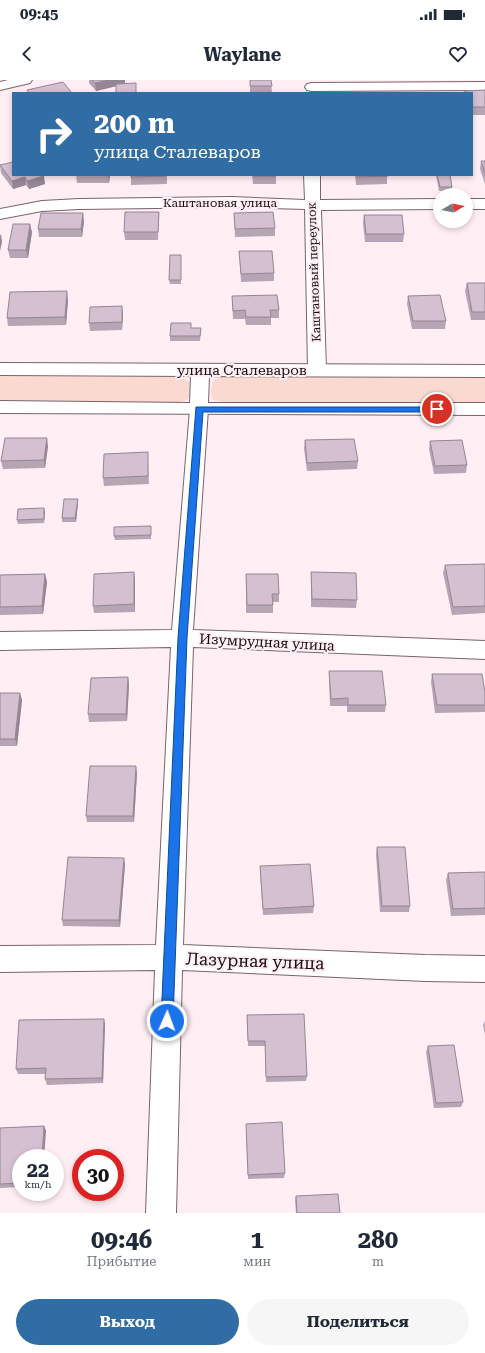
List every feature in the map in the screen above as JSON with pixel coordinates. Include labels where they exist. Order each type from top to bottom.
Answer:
[{"type":"street","points":[[0,86],[25,80]]},
{"type":"street","points":[[312,87],[485,86]]},
{"type":"street","name":"Каштановый переулок","points":[[312,176],[317,370]]},
{"type":"street","name":"Каштановая улица","points":[[0,214],[42,206],[79,204],[232,202],[312,205],[433,204]]},
{"type":"street","points":[[473,204],[485,204]]},
{"type":"street","name":"улица Сталеваров","points":[[0,369],[485,371]]},
{"type":"street","points":[[161,1213],[169,957],[182,638],[199,409],[200,371]]},
{"type":"street","points":[[0,407],[485,409]]},
{"type":"street","name":"Изумрудная улица","points":[[0,641],[182,638],[434,650],[485,650]]},
{"type":"street","name":"Лазурная улица","points":[[0,959],[169,957],[425,968],[485,969]]},
{"type":"shaded area","points":[[0,376],[179,377],[192,383],[191,395],[187,400],[176,403],[0,401]]},
{"type":"shaded area","points":[[223,377],[485,378],[485,404],[222,402],[213,400],[211,387],[213,382],[214,380]]},
{"type":"building","points":[[92,80],[108,80],[95,83]]},
{"type":"building","points":[[250,80],[271,80],[272,86],[250,86]]},
{"type":"building","points":[[63,82],[71,92],[28,92],[27,90]]},
{"type":"building","points":[[136,83],[136,92],[116,92],[116,84]]},
{"type":"building","points":[[485,90],[485,107],[473,107],[473,92],[464,91]]},
{"type":"building","points":[[481,161],[485,161],[485,173]]},
{"type":"building","points":[[12,162],[12,176],[44,176],[27,181],[25,177],[12,181],[0,165]]},
{"type":"building","points":[[131,176],[166,176],[131,177]]},
{"type":"building","points":[[357,176],[388,176],[357,177]]},
{"type":"building","points":[[437,176],[450,176],[452,187],[440,187]]},
{"type":"building","points":[[125,212],[159,212],[158,232],[124,232]]},
{"type":"building","points":[[273,212],[275,228],[235,229],[234,213]]},
{"type":"building","points":[[41,213],[83,213],[81,229],[38,229]]},
{"type":"building","points":[[364,215],[402,215],[404,234],[366,234]]},
{"type":"building","points":[[13,224],[30,224],[26,250],[8,250]]},
{"type":"building","points":[[239,251],[272,251],[274,273],[241,274]]},
{"type":"building","points":[[170,255],[181,255],[181,280],[169,280]]},
{"type":"building","points":[[467,283],[485,283],[485,312],[472,312]]},
{"type":"building","points":[[67,291],[65,317],[7,318],[10,292]]},
{"type":"building","points":[[277,295],[279,310],[270,310],[271,317],[246,317],[245,310],[233,311],[232,296]]},
{"type":"building","points":[[440,295],[446,321],[413,321],[408,296]]},
{"type":"building","points":[[122,306],[122,322],[89,323],[90,307]]},
{"type":"building","points":[[171,323],[191,323],[191,328],[201,328],[200,336],[170,336]]},
{"type":"building","points":[[5,438],[47,438],[44,460],[1,461]]},
{"type":"building","points":[[354,439],[358,461],[307,463],[305,440]]},
{"type":"building","points":[[462,440],[467,465],[435,466],[430,441]]},
{"type":"building","points":[[148,452],[148,476],[103,478],[104,454]]},
{"type":"building","points":[[64,499],[78,499],[75,518],[62,518]]},
{"type":"building","points":[[44,508],[44,519],[17,520],[18,509]]},
{"type":"building","points":[[151,526],[151,535],[114,536],[114,527]]},
{"type":"building","points":[[485,564],[485,606],[453,607],[445,565]]},
{"type":"building","points":[[134,572],[134,604],[93,606],[94,574]]},
{"type":"building","points":[[311,572],[356,573],[357,600],[312,599]]},
{"type":"building","points":[[45,574],[42,606],[0,607],[0,575]]},
{"type":"building","points":[[246,574],[278,574],[279,594],[272,594],[273,605],[247,605]]},
{"type":"building","points":[[329,671],[382,671],[386,705],[348,705],[348,698],[331,699]]},
{"type":"building","points":[[432,674],[482,674],[485,692],[485,705],[437,705]]},
{"type":"building","points":[[128,677],[126,714],[88,714],[91,678]]},
{"type":"building","points":[[0,693],[20,693],[15,739],[0,739]]},
{"type":"building","points":[[90,766],[136,766],[133,816],[86,816]]},
{"type":"building","points":[[377,847],[405,847],[410,906],[382,906]]},
{"type":"building","points":[[68,857],[124,858],[119,920],[62,920]]},
{"type":"building","points":[[310,864],[314,906],[263,909],[260,866]]},
{"type":"building","points":[[485,872],[485,908],[453,909],[448,873]]},
{"type":"building","points":[[304,1014],[307,1076],[266,1077],[265,1041],[248,1041],[247,1015]]},
{"type":"building","points":[[104,1019],[102,1078],[45,1079],[46,1068],[16,1069],[19,1020]]},
{"type":"building","points":[[454,1045],[463,1102],[436,1103],[428,1046]]},
{"type":"building","points":[[282,1122],[285,1173],[248,1175],[246,1124]]},
{"type":"building","points":[[44,1126],[43,1149],[12,1149],[12,1183],[0,1184],[0,1128]]},
{"type":"building","points":[[338,1194],[340,1213],[297,1213],[296,1196]]},
{"type":"route","points":[[167,1021],[182,638],[199,409],[437,409]]}]
